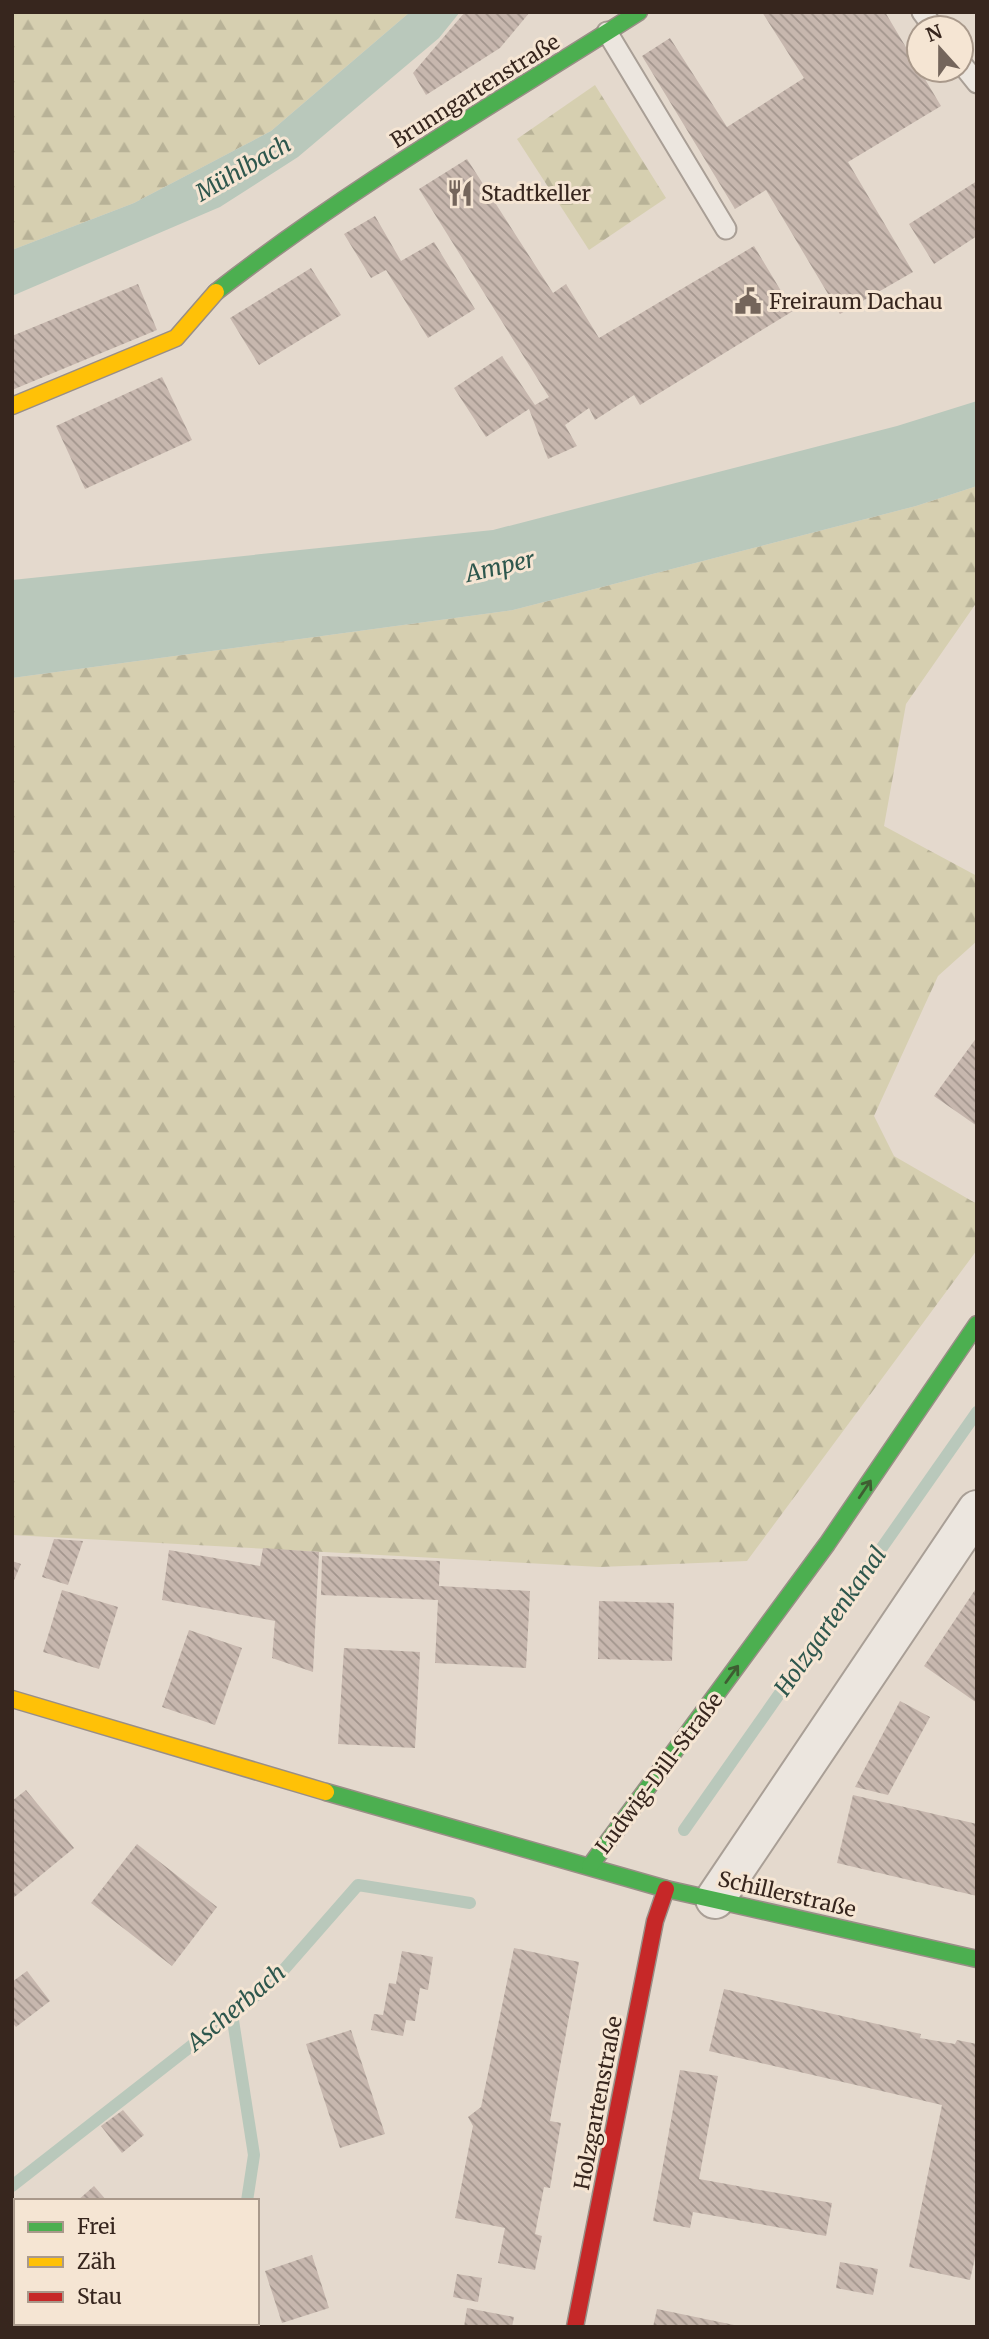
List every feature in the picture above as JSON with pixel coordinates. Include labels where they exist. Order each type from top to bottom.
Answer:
[{"type":"street","name":"Brunngartenstraße","points":[[12,406],[177,338],[215,293],[271,249],[435,138],[466,122],[639,12]]},
{"type":"street","name":"Ludwig-Dill-Straße","points":[[12,1699],[206,1758],[590,1867],[827,1544],[977,1324]]},
{"type":"street","points":[[715,1899],[977,1510]]},
{"type":"street","name":"Schillerstraße","points":[[590,1867],[666,1889],[977,1959]]},
{"type":"street","name":"Holzgartenstraße","points":[[575,2327],[655,1922],[666,1889]]},
{"type":"lane","points":[[607,33],[726,229]]},
{"type":"green space","points":[[12,12],[410,12],[271,131],[134,203],[12,250]]},
{"type":"green space","points":[[595,85],[666,198],[589,250],[517,139]]},
{"type":"green space","points":[[977,486],[977,602],[906,704],[884,826],[977,876],[977,941],[938,976],[874,1116],[894,1156],[977,1204],[977,1250],[747,1561],[600,1567],[12,1535],[12,678],[513,610],[916,506]]},
{"type":"water","name":"Mühlbach","points":[[410,12],[460,12],[439,38],[298,157],[220,207],[12,296],[12,250],[134,203],[271,131]]},
{"type":"water","name":"Amper","points":[[977,401],[977,486],[916,506],[513,610],[12,678],[12,580],[493,530],[897,426]]},
{"type":"building","points":[[465,12],[530,12],[500,48],[426,95],[413,73]]},
{"type":"building","points":[[762,12],[885,12],[905,46],[905,84],[928,84],[941,106],[848,162],[913,272],[840,314],[766,190],[735,209],[642,56],[670,38],[727,127],[804,78]]},
{"type":"building","points":[[467,159],[553,293],[566,284],[599,338],[754,246],[793,311],[640,405],[634,395],[595,420],[589,408],[565,425],[577,446],[548,459],[529,409],[486,437],[454,388],[502,356],[535,405],[549,397],[419,189]]},
{"type":"building","points":[[977,181],[977,236],[934,264],[909,224]]},
{"type":"building","points":[[375,216],[401,261],[434,242],[475,309],[428,338],[386,270],[371,278],[344,234]]},
{"type":"building","points":[[311,268],[341,315],[259,365],[230,318]]},
{"type":"building","points":[[138,284],[157,330],[12,390],[12,336]]},
{"type":"building","points":[[162,377],[192,440],[85,489],[56,426]]},
{"type":"building","points":[[977,1037],[977,1126],[934,1096]]},
{"type":"building","points":[[54,1539],[83,1541],[68,1585],[42,1577]]},
{"type":"building","points":[[263,1548],[319,1552],[313,1672],[272,1658],[275,1621],[162,1600],[169,1550],[260,1566]]},
{"type":"building","points":[[322,1556],[440,1561],[439,1586],[530,1591],[526,1668],[435,1663],[438,1600],[321,1595]]},
{"type":"building","points":[[12,1561],[21,1564],[12,1585]]},
{"type":"building","points":[[977,1587],[977,1703],[924,1666]]},
{"type":"building","points":[[62,1590],[118,1607],[99,1669],[43,1652]]},
{"type":"building","points":[[599,1601],[674,1603],[672,1661],[598,1659]]},
{"type":"building","points":[[189,1630],[242,1648],[215,1725],[162,1707]]},
{"type":"building","points":[[344,1648],[420,1652],[415,1748],[338,1744]]},
{"type":"building","points":[[900,1701],[930,1717],[888,1795],[855,1787]]},
{"type":"building","points":[[26,1790],[74,1848],[12,1899],[12,1801]]},
{"type":"building","points":[[853,1795],[977,1824],[977,1896],[837,1863]]},
{"type":"building","points":[[137,1844],[217,1907],[172,1966],[91,1903]]},
{"type":"building","points":[[514,1948],[579,1962],[550,2121],[561,2123],[550,2188],[544,2187],[535,2234],[542,2236],[535,2270],[498,2263],[505,2228],[455,2218],[473,2126],[468,2117],[481,2107]]},
{"type":"building","points":[[402,1951],[433,1957],[428,1990],[420,1988],[415,2021],[406,2020],[403,2036],[371,2030],[374,2014],[383,2015],[389,1983],[396,1984]]},
{"type":"building","points":[[27,1971],[50,2001],[16,2027],[12,2022],[12,1982]]},
{"type":"building","points":[[724,1989],[921,2034],[920,2038],[955,2044],[957,2040],[977,2044],[977,2249],[970,2280],[909,2267],[942,2105],[709,2051]]},
{"type":"building","points":[[351,2030],[385,2134],[340,2148],[306,2044]]},
{"type":"building","points":[[680,2070],[718,2076],[699,2179],[832,2203],[826,2236],[693,2212],[690,2228],[653,2221]]},
{"type":"building","points":[[123,2110],[144,2135],[122,2153],[101,2126]]},
{"type":"building","points":[[94,2186],[105,2199],[79,2199]]},
{"type":"building","points":[[312,2255],[329,2308],[282,2323],[265,2271]]},
{"type":"building","points":[[840,2262],[878,2269],[873,2295],[836,2288]]},
{"type":"building","points":[[457,2274],[482,2278],[478,2302],[453,2297]]},
{"type":"building","points":[[467,2308],[514,2317],[512,2327],[464,2327]]},
{"type":"building","points":[[657,2309],[739,2326],[739,2327],[653,2327]]},
{"type":"building","points":[[182,2325],[240,2325],[238,2327]]},
{"type":"waterway","name":"Holzgartenkanal","points":[[684,1830],[977,1412]]},
{"type":"waterway","name":"Ascherbach","points":[[12,2186],[273,1982],[358,1885],[470,1903]]},
{"type":"waterway","points":[[232,2014],[254,2155],[247,2199]]},
{"type":"traffic: fast","points":[[216,292],[318,217],[639,12]]},
{"type":"traffic: fast","points":[[590,1866],[827,1544],[977,1324]]},
{"type":"traffic: fast","points":[[326,1792],[666,1889],[977,1959]]},
{"type":"traffic: slow","points":[[12,406],[176,338],[216,292]]},
{"type":"traffic: slow","points":[[12,1699],[326,1792]]},
{"type":"traffic: jam","points":[[575,2327],[655,1921],[666,1889]]},
{"type":"place","name":"Stadtkeller","points":[[460,193]]},
{"type":"place","name":"Freiraum Dachau","points":[[748,301]]}]
